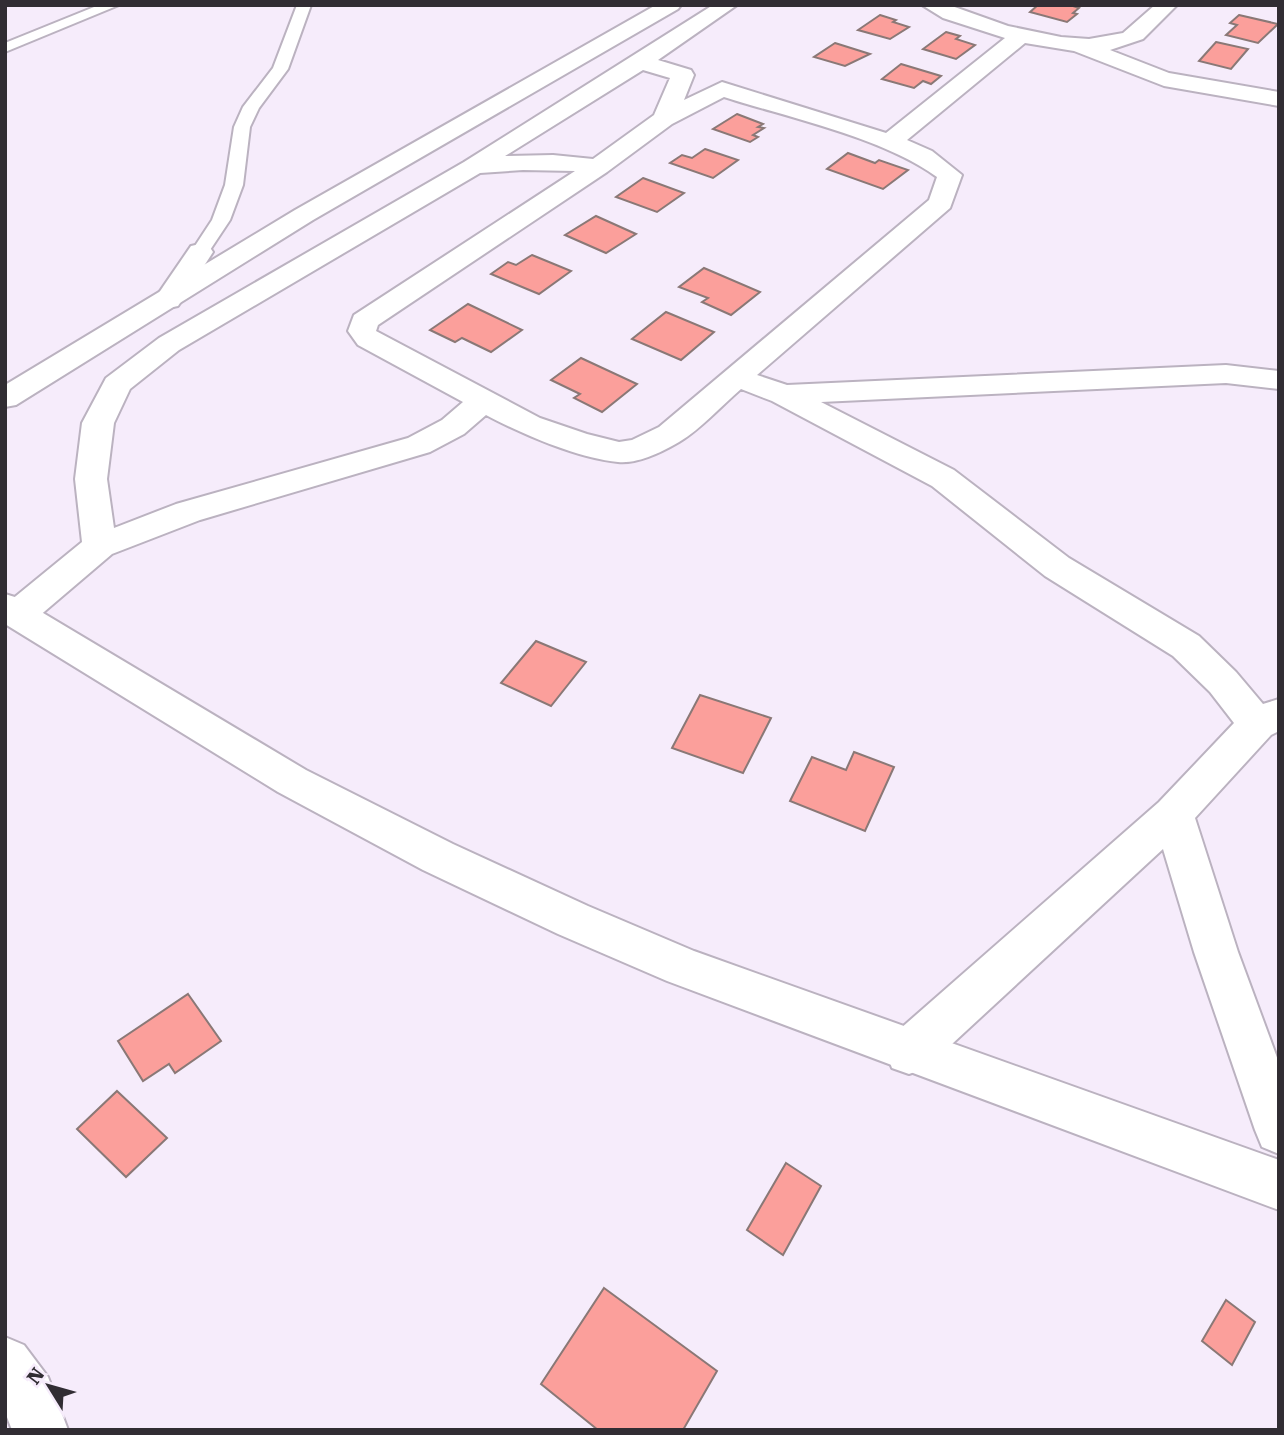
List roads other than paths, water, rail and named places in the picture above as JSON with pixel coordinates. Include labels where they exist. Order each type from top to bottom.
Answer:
[{"type":"street","points":[[5,398],[304,215],[671,5]]},
{"type":"street","points":[[100,546],[91,478],[98,423],[117,384],[169,344],[472,167],[727,5]]},
{"type":"street","points":[[932,5],[1021,36],[1080,46],[1107,45],[1131,38],[1167,5]]},
{"type":"street","points":[[890,142],[1021,36]]},
{"type":"street","points":[[1080,46],[1164,79],[1279,99]]},
{"type":"street","points":[[641,62],[890,142],[923,156],[950,175],[941,203],[670,434],[639,449],[619,452],[578,442],[529,425],[368,340],[362,331],[364,321],[598,167],[664,119],[722,89]]},
{"type":"street","points":[[664,119],[683,75]]},
{"type":"street","points":[[472,167],[527,161],[569,162],[598,167]]},
{"type":"street","points":[[168,300],[200,252]]},
{"type":"street","points":[[783,394],[1226,374],[1279,380]]},
{"type":"street","points":[[737,378],[783,394],[943,478],[1057,567],[1186,646],[1223,682],[1268,719],[1173,814],[909,1052]]},
{"type":"street","points":[[483,401],[453,427],[419,445],[188,512],[100,546],[12,611],[292,781],[438,857],[683,967],[909,1052],[1279,1185]]},
{"type":"street","points":[[1173,814],[1216,952],[1279,1130]]},
{"type":"street","points":[[5,1364],[28,1398],[40,1430]]},
{"type":"lane","points":[[5,48],[112,5]]},
{"type":"lane","points":[[200,252],[221,220],[233,185],[242,127],[251,107],[280,69],[304,5]]}]
